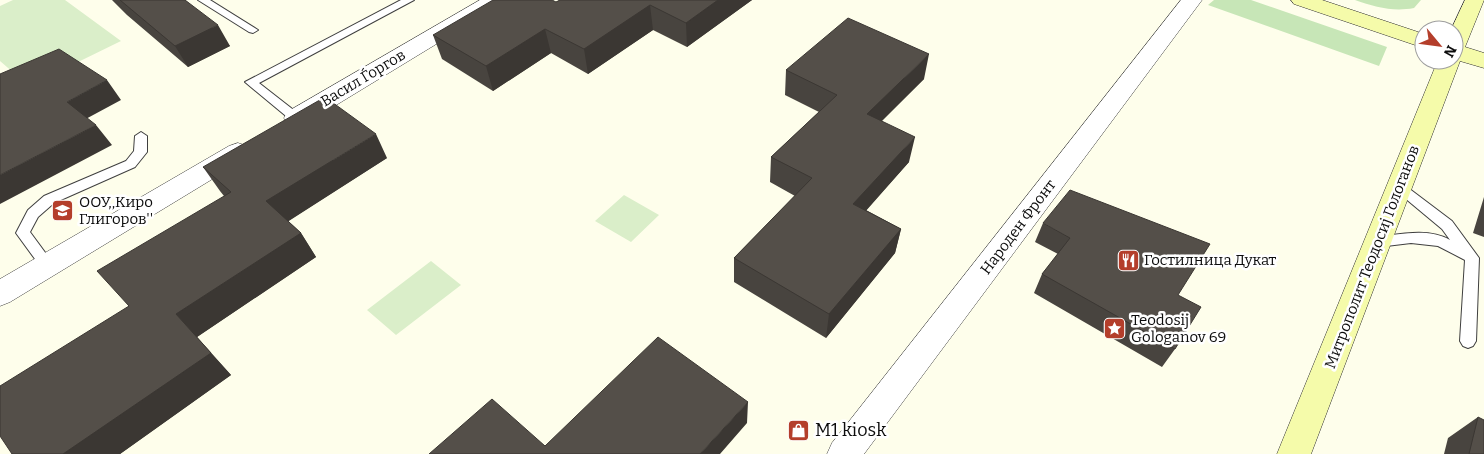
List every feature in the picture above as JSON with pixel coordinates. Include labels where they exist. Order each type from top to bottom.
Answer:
[{"type":"street","name":"Васил Ѓоргов","points":[[0,294],[495,0]]},
{"type":"street","name":"Народен Фронт","points":[[844,454],[1192,0]]},
{"type":"street","points":[[1301,0],[1414,38]]},
{"type":"street","points":[[1464,25],[1475,0]]},
{"type":"street","points":[[1464,54],[1484,61]]},
{"type":"street","name":"Митрополит Теодосиј Гологанов","points":[[1294,454],[1445,70]]},
{"type":"lane","points":[[203,0],[253,30]]},
{"type":"lane","points":[[296,118],[251,82],[409,0]]},
{"type":"lane","points":[[48,266],[23,233],[34,210],[74,186],[109,176],[132,165],[141,153],[143,146],[140,136]]},
{"type":"lane","points":[[1399,186],[1447,225],[1472,258],[1468,341]]},
{"type":"lane","points":[[1378,242],[1411,238],[1441,241],[1472,258]]},
{"type":"green space","points":[[13,0],[65,0],[121,41],[29,86],[0,61],[0,6]]},
{"type":"green space","points":[[1214,0],[1251,0],[1387,47],[1379,66],[1208,5]]},
{"type":"green space","points":[[1355,0],[1421,0],[1414,8],[1391,9]]},
{"type":"green space","points":[[624,195],[659,215],[631,242],[595,221]]},
{"type":"green space","points":[[431,261],[461,285],[396,335],[367,310]]},
{"type":"building","points":[[120,0],[185,0],[218,25],[175,46]]},
{"type":"building","points":[[493,0],[552,0],[556,2],[560,0],[718,0],[686,23],[650,5],[584,49],[545,29],[486,66],[433,35]]},
{"type":"building","points":[[848,18],[929,54],[867,114],[915,137],[853,204],[901,229],[829,314],[734,258],[812,178],[771,157],[837,95],[786,70]]},
{"type":"building","points":[[59,49],[107,80],[67,102],[96,125],[0,175],[0,74]]},
{"type":"building","points":[[325,97],[376,134],[266,201],[301,233],[176,314],[211,353],[63,454],[12,454],[0,436],[0,386],[129,306],[97,271],[231,192],[203,167]]},
{"type":"building","points":[[1070,190],[1210,244],[1178,295],[1201,307],[1175,349],[1042,274],[1070,238],[1043,223]]},
{"type":"building","points":[[658,337],[748,402],[700,454],[429,454],[492,399],[545,446]]},
{"type":"building","points":[[1478,417],[1484,420],[1484,454],[1469,454]]},
{"type":"place","name":"ООУ,,Киро Глигоров''","points":[[63,211]]},
{"type":"place","name":"Гостилница Дукат","points":[[1128,260]]},
{"type":"place","name":"Teodosij Gologanov 69","points":[[1115,329]]},
{"type":"place","name":"M1 kiosk","points":[[799,430]]}]
